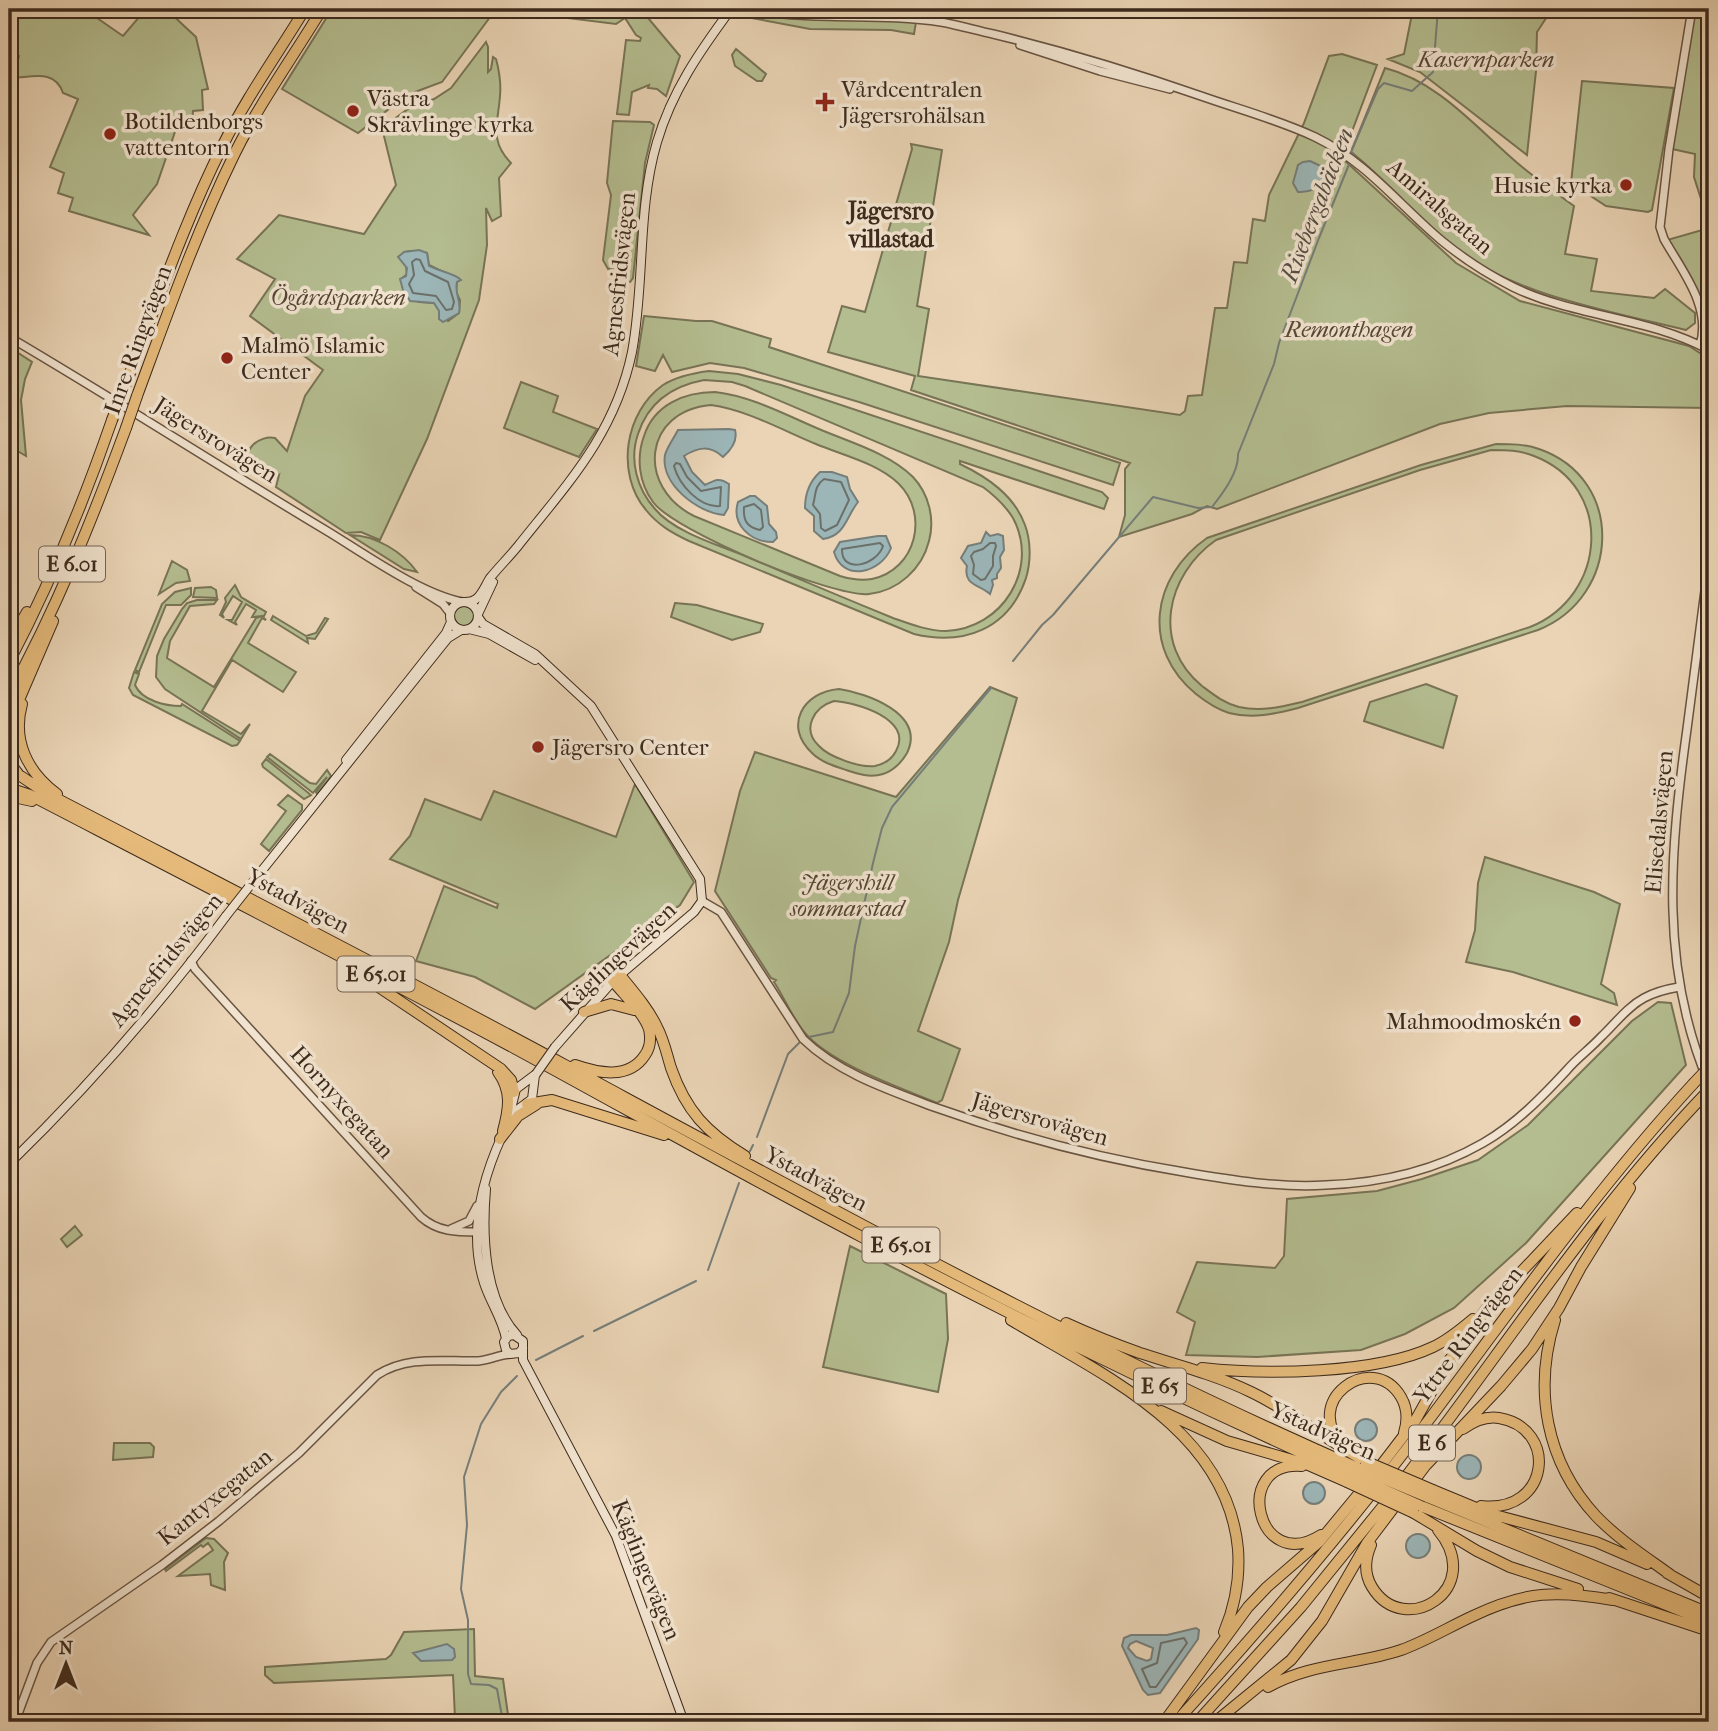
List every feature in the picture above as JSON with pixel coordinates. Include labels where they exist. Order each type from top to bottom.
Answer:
[{"type":"highway","name":"Inre Ringvägen","points":[[9,662],[63,551],[177,250],[221,148],[304,9]]},
{"type":"highway","name":"Inre Ringvägen","points":[[9,695],[82,543],[189,257],[235,153],[321,10]]},
{"type":"highway","points":[[9,723],[82,543]]},
{"type":"highway","points":[[9,643],[63,551]]},
{"type":"highway","points":[[34,666],[20,710],[18,731],[21,747],[36,775],[70,810]]},
{"type":"highway","name":"Ystadvägen","points":[[9,762],[27,782],[70,810],[969,1293],[1210,1411],[1356,1471]]},
{"type":"highway","name":"Ystadvägen","points":[[9,788],[70,810],[515,1038],[982,1287],[1182,1387],[1424,1502],[1709,1622]]},
{"type":"highway","points":[[9,796],[70,810]]},
{"type":"highway","points":[[292,930],[492,1063],[509,1076],[514,1093]]},
{"type":"highway","points":[[515,1038],[589,1070],[618,1072],[639,1063],[650,1045],[648,1027],[617,978]]},
{"type":"highway","points":[[617,978],[646,1007],[658,1029],[677,1085],[697,1119],[730,1147],[811,1194],[820,1202]]},
{"type":"highway","points":[[584,1012],[611,1004],[637,1012]]},
{"type":"highway","points":[[492,1063],[503,1079],[509,1097],[500,1139]]},
{"type":"highway","name":"Yttre Ringvägen","points":[[1176,1722],[1297,1586],[1357,1512],[1596,1196],[1709,1067]]},
{"type":"highway","name":"Yttre Ringvägen","points":[[1197,1722],[1301,1607],[1371,1522],[1608,1206],[1709,1090]]},
{"type":"highway","points":[[526,1104],[547,1100],[656,1132],[734,1169]]},
{"type":"highway","points":[[500,1139],[518,1116],[533,1106],[548,1102],[569,1105]]},
{"type":"highway","points":[[1215,1722],[1291,1660],[1322,1621],[1367,1543],[1446,1442],[1517,1369],[1559,1308],[1581,1267],[1653,1152]]},
{"type":"highway","points":[[1164,1722],[1248,1607],[1319,1542],[1401,1440],[1415,1421],[1448,1362],[1487,1308],[1569,1220],[1596,1196]]},
{"type":"highway","points":[[982,1287],[1109,1341],[1250,1391],[1353,1455]]},
{"type":"highway","points":[[969,1293],[1148,1405],[1227,1441],[1331,1474]]},
{"type":"highway","points":[[1174,1363],[1253,1372],[1306,1370],[1388,1361],[1420,1352],[1442,1342],[1487,1308]]},
{"type":"highway","points":[[1559,1308],[1547,1353],[1544,1384],[1546,1416],[1555,1450],[1573,1487],[1597,1517],[1624,1541],[1672,1576]]},
{"type":"highway","points":[[1356,1471],[1353,1455],[1334,1433],[1330,1416],[1335,1396],[1343,1386],[1355,1380],[1377,1379],[1392,1386],[1399,1393],[1406,1409],[1407,1418],[1401,1440]]},
{"type":"highway","points":[[1148,1405],[1184,1436],[1204,1459],[1222,1488],[1233,1520],[1238,1555],[1237,1586],[1228,1622],[1209,1659]]},
{"type":"highway","points":[[1330,1529],[1307,1542],[1295,1544],[1275,1537],[1265,1526],[1258,1503],[1264,1484],[1283,1468],[1299,1466],[1331,1474],[1356,1471],[1424,1502],[1502,1507],[1527,1495],[1536,1478],[1539,1469],[1537,1448],[1521,1426],[1507,1419],[1482,1419],[1446,1442]]},
{"type":"highway","points":[[1378,1529],[1367,1554],[1369,1582],[1388,1604],[1415,1609],[1429,1605],[1442,1595],[1453,1572],[1452,1554],[1445,1539],[1431,1522],[1424,1502]]},
{"type":"highway","name":"Ystadvägen","points":[[1424,1502],[1709,1613]]},
{"type":"highway","points":[[1468,1505],[1491,1514],[1596,1542],[1672,1576],[1709,1597]]},
{"type":"highway","points":[[1431,1522],[1477,1551],[1510,1567],[1709,1631]]},
{"type":"highway","points":[[1246,1699],[1279,1680],[1310,1668],[1375,1657],[1420,1643],[1473,1615],[1525,1596],[1553,1592],[1576,1593],[1612,1600]]},
{"type":"main road","points":[[716,9],[728,13]]},
{"type":"main road","name":"Agnesfridsvägen","points":[[478,615],[501,568],[593,449],[613,412],[632,350],[647,195],[658,140],[669,108],[688,70],[728,13]]},
{"type":"main road","name":"Agnesfridsvägen","points":[[464,602],[476,599],[494,573],[501,568]]},
{"type":"main road","points":[[546,664],[489,634],[465,629],[450,618],[454,605],[464,602],[475,607],[483,624],[519,644],[546,664],[587,702],[699,879],[702,901]]},
{"type":"main road","points":[[465,629],[475,624],[478,615]]},
{"type":"main road","name":"Agnesfridsvägen","points":[[342,769],[352,751],[446,633],[450,618]]},
{"type":"main road","name":"Agnesfridsvägen","points":[[9,1164],[93,1079],[191,961],[449,638],[465,629]]},
{"type":"main road","name":"Käglingevägen","points":[[507,1124],[517,1087],[536,1075],[584,1012],[617,978],[694,912],[702,901]]},
{"type":"main road","name":"Käglingevägen","points":[[505,1340],[483,1279],[480,1199],[500,1139],[517,1110],[533,1095],[536,1075]]},
{"type":"main road","points":[[514,1093],[516,1101],[526,1104]]},
{"type":"main road","name":"Käglingevägen","points":[[491,1162],[481,1229],[494,1290],[507,1323],[517,1335]]},
{"type":"main road","points":[[517,1335],[523,1341],[523,1348],[519,1353],[511,1354],[506,1350],[505,1340],[517,1335]]},
{"type":"main road","name":"Käglingevägen","points":[[523,1348],[523,1360],[616,1536],[666,1674],[687,1722]]},
{"type":"main road","name":"Käglingevägen","points":[[511,1354],[547,1407]]},
{"type":"street","name":"Amiralsgatan","points":[[751,9],[779,13],[926,20],[991,34],[1100,71],[1201,96],[1313,136],[1342,153],[1377,178],[1441,240],[1500,280],[1556,303],[1659,330],[1709,350]]},
{"type":"street","name":"Amiralsgatan","points":[[778,9],[819,15]]},
{"type":"street","points":[[1692,9],[1660,219],[1664,239],[1702,312],[1704,331],[1700,345]]},
{"type":"street","name":"Jägersrovägen","points":[[9,337],[402,576],[445,597],[464,602]]},
{"type":"street","name":"Elisedalsvägen","points":[[1709,560],[1672,860],[1672,919],[1679,987],[1688,1025],[1709,1084]]},
{"type":"street","name":"Jägersrovägen","points":[[402,576],[443,604],[450,618]]},
{"type":"street","name":"Jägersrovägen","points":[[702,901],[721,912],[803,1039],[818,1054],[836,1064],[910,1098],[997,1129],[1073,1151],[1141,1165],[1259,1183],[1307,1186],[1368,1182],[1425,1169],[1456,1157],[1484,1143],[1528,1110],[1631,1007],[1647,996],[1679,987]]},
{"type":"street","name":"Hornyxegatan","points":[[191,961],[195,969],[415,1211],[441,1230]]},
{"type":"street","points":[[459,1227],[469,1222],[480,1199]]},
{"type":"street","points":[[441,1230],[459,1227],[481,1229]]},
{"type":"street","points":[[441,1230],[481,1229]]},
{"type":"street","points":[[480,1360],[495,1353],[505,1340]]},
{"type":"street","name":"Kantyxegatan","points":[[15,1722],[37,1663],[51,1642],[162,1565],[219,1521],[299,1453],[377,1375],[392,1367],[413,1362],[480,1360],[511,1354]]},
{"type":"green space","points":[[9,9],[84,9],[123,36],[146,9],[166,9],[196,37],[208,89],[202,90],[203,110],[193,111],[192,124],[185,123],[183,129],[176,129],[157,184],[133,215],[149,235],[69,211],[73,198],[58,193],[64,173],[50,167],[78,99],[63,93],[55,80],[49,77],[13,78],[19,56],[9,50]]},
{"type":"green space","points":[[332,9],[496,9],[442,82],[407,95],[358,133],[282,89]]},
{"type":"green space","points":[[568,9],[660,11],[648,18],[680,56],[666,96],[657,89],[648,88],[649,85],[632,92],[629,115],[617,114],[626,40],[640,41],[641,38],[625,18],[616,24],[567,18]]},
{"type":"green space","name":"Kasernparken","points":[[1413,9],[1552,9],[1537,32],[1536,71],[1527,155],[1420,72],[1388,59],[1404,54]]},
{"type":"green space","points":[[1693,9],[1709,9],[1709,224],[1694,177],[1695,154],[1672,149]]},
{"type":"green space","points":[[746,10],[766,15],[916,22],[914,34],[891,30],[810,29],[741,16]]},
{"type":"green space","name":"Ögårdsparken","points":[[486,42],[488,72],[493,57],[496,59],[500,78],[497,139],[511,163],[499,178],[501,216],[492,221],[486,208],[487,245],[479,300],[427,439],[380,540],[361,532],[346,533],[276,487],[279,475],[271,481],[251,467],[248,455],[257,441],[275,438],[287,451],[305,396],[323,370],[250,316],[275,279],[237,259],[279,215],[364,234],[396,185],[382,128],[408,109],[434,99],[451,88]],"holes":[[[404,252],[427,253],[429,265],[450,275],[457,282],[459,313],[448,321],[434,303],[419,302],[407,297],[401,279],[407,274]]]},
{"type":"green space","points":[[736,49],[766,74],[762,81],[757,81],[735,66],[732,55]]},
{"type":"green space","name":"Remonthagen","points":[[1342,54],[1377,65],[1342,158],[1456,263],[1520,301],[1689,346],[1709,359],[1709,408],[1567,406],[1489,413],[1440,424],[1217,509],[1207,506],[1192,514],[1119,537],[1125,515],[1125,469],[1130,463],[911,390],[915,376],[828,352],[842,306],[865,312],[912,149],[911,144],[942,150],[917,306],[929,309],[918,376],[1180,415],[1185,411],[1188,396],[1202,395],[1215,308],[1227,308],[1234,262],[1247,263],[1253,219],[1265,221],[1269,195],[1304,123],[1329,56]]},
{"type":"green space","points":[[1385,68],[1424,84],[1441,96],[1521,166],[1574,206],[1565,254],[1597,259],[1591,291],[1654,298],[1665,289],[1695,313],[1695,323],[1686,330],[1557,298],[1495,273],[1441,238],[1375,172],[1351,152]]},
{"type":"green space","points":[[1582,81],[1674,88],[1652,210],[1648,212],[1606,206],[1571,183]]},
{"type":"green space","points":[[613,121],[650,122],[654,125],[645,163],[633,278],[630,282],[626,282],[623,267],[608,269],[603,260],[611,195],[607,183]]},
{"type":"green space","points":[[1709,228],[1709,342],[1706,307],[1667,240]]},
{"type":"green space","points":[[644,316],[712,321],[771,339],[769,347],[1120,463],[1113,485],[859,402],[744,368],[710,363],[672,372],[663,355],[655,371],[636,366]]},
{"type":"green space","points":[[9,347],[32,362],[21,400],[26,456],[9,446]]},
{"type":"green space","points":[[709,371],[738,374],[781,385],[1102,492],[1108,498],[1104,509],[960,461],[960,464],[998,488],[1020,514],[1029,545],[1028,572],[1018,596],[1008,610],[982,630],[950,637],[914,634],[689,541],[666,528],[646,510],[630,479],[628,461],[633,427],[640,411],[663,385],[680,377]],"holes":[[[704,380],[732,382],[983,487],[992,494],[1013,518],[1020,537],[1022,557],[1011,593],[999,608],[984,620],[966,628],[946,631],[919,627],[697,537],[663,517],[643,492],[636,474],[635,444],[642,423],[655,405],[682,387]]]},
{"type":"green space","points":[[521,382],[558,396],[553,412],[597,429],[579,457],[504,428]]},
{"type":"green space","points":[[703,393],[728,394],[768,407],[868,449],[892,461],[913,477],[927,499],[931,516],[931,533],[926,551],[915,569],[899,583],[880,592],[851,592],[823,585],[756,560],[721,545],[667,514],[648,495],[642,479],[640,453],[644,436],[655,416],[663,408],[682,398]],"holes":[[[711,405],[751,416],[870,465],[898,483],[914,510],[915,525],[914,539],[899,565],[887,574],[872,579],[844,577],[694,516],[675,503],[663,487],[656,470],[655,452],[660,435],[672,421],[688,410]]]},
{"type":"green space","points":[[1496,444],[1534,447],[1567,464],[1587,485],[1599,511],[1602,538],[1598,566],[1585,592],[1565,614],[1538,630],[1281,712],[1246,716],[1224,711],[1196,694],[1178,676],[1167,656],[1161,635],[1160,614],[1164,593],[1174,572],[1188,554],[1207,538],[1421,465]],"holes":[[[1491,450],[1529,454],[1560,471],[1578,491],[1589,516],[1591,542],[1586,567],[1574,592],[1556,612],[1530,627],[1302,702],[1279,707],[1247,708],[1229,703],[1202,686],[1186,669],[1176,650],[1171,631],[1171,610],[1176,591],[1186,572],[1199,555],[1216,540],[1420,470]]]},
{"type":"green space","points":[[350,535],[369,538],[388,546],[417,572],[404,569]]},
{"type":"green space","points":[[172,561],[187,570],[190,581],[176,583],[159,594]]},
{"type":"green space","points":[[235,585],[241,597],[266,612],[264,616],[252,617],[256,610],[246,604],[235,622],[237,625],[228,620],[232,620],[242,602],[233,596],[222,614],[224,618],[220,615],[225,598]]},
{"type":"green space","points":[[211,587],[216,590],[217,598],[193,597],[195,588]]},
{"type":"green space","points":[[191,588],[191,595],[181,605],[166,605],[139,672],[135,670],[162,604],[175,592]]},
{"type":"green space","points":[[217,600],[214,604],[190,606],[170,641],[167,658],[214,687],[256,618],[262,616],[266,620],[262,618],[248,643],[296,672],[283,692],[232,660],[202,711],[241,734],[250,724],[241,739],[165,689],[156,677],[157,656],[164,639],[187,603]]},
{"type":"green space","points":[[675,603],[697,605],[763,624],[760,632],[732,640],[671,617]]},
{"type":"green space","points":[[464,606],[471,609],[474,616],[471,623],[464,626],[457,623],[454,616],[457,609]]},
{"type":"green space","points":[[273,616],[306,636],[316,633],[325,618],[328,619],[315,639],[307,638],[308,643],[271,620]]},
{"type":"green space","points":[[134,672],[139,674],[135,685],[149,699],[168,705],[182,704],[240,741],[232,746],[133,695],[129,688]]},
{"type":"green space","points":[[1426,684],[1457,696],[1443,748],[1364,721],[1370,702]]},
{"type":"green space","name":"Jägershill sommarstad","points":[[990,687],[1017,698],[958,900],[949,942],[918,1031],[960,1049],[942,1100],[937,1103],[848,1065],[831,1055],[805,1033],[774,982],[776,980],[771,978],[715,891],[740,791],[755,752],[896,797]]},
{"type":"green space","points":[[839,689],[851,691],[891,708],[908,727],[911,739],[903,760],[890,771],[873,776],[828,763],[812,753],[803,743],[798,722],[807,703],[826,692]],"holes":[[[834,701],[868,709],[890,721],[897,730],[899,740],[890,759],[875,766],[861,765],[837,758],[819,746],[811,733],[812,719],[827,704]]]},
{"type":"green space","points":[[270,754],[310,783],[316,784],[327,770],[331,776],[317,794],[327,777],[313,793],[267,757]]},
{"type":"green space","points":[[266,759],[311,795],[304,799],[263,767]]},
{"type":"green space","points":[[635,784],[694,882],[680,905],[535,1009],[475,977],[416,961],[444,886],[497,908],[498,904],[390,859],[410,836],[425,799],[481,820],[494,791],[616,837]]},
{"type":"green space","points":[[288,795],[302,805],[302,810],[269,851],[261,844],[286,811],[278,805]]},
{"type":"green space","points":[[1485,857],[1594,892],[1620,904],[1601,984],[1614,993],[1617,1005],[1513,972],[1466,962],[1475,930],[1478,883]]},
{"type":"green space","points":[[1658,1002],[1671,1003],[1686,1065],[1526,1243],[1454,1308],[1405,1334],[1361,1350],[1257,1357],[1186,1355],[1195,1322],[1177,1312],[1197,1262],[1275,1268],[1284,1256],[1287,1199],[1377,1191],[1478,1160],[1528,1125],[1632,1021]]},
{"type":"green space","points":[[75,1226],[82,1235],[67,1247],[61,1239]]},
{"type":"green space","points":[[850,1246],[946,1294],[948,1339],[938,1392],[823,1367]]},
{"type":"green space","points":[[114,1443],[150,1443],[154,1447],[153,1457],[113,1460]]},
{"type":"green space","points":[[206,1538],[214,1539],[228,1553],[224,1562],[225,1590],[211,1585],[210,1574],[178,1576],[213,1550],[208,1543],[203,1547],[201,1545],[166,1571],[165,1569]]},
{"type":"green space","points":[[474,1629],[475,1676],[503,1679],[509,1722],[485,1722],[484,1716],[455,1718],[453,1675],[274,1683],[265,1675],[265,1667],[386,1659],[404,1632]]},
{"type":"water","points":[[1310,161],[1325,168],[1329,177],[1315,189],[1298,192],[1293,183],[1298,165]]},
{"type":"water","points":[[419,250],[427,253],[429,266],[461,280],[456,286],[459,313],[443,322],[439,319],[439,311],[434,303],[410,301],[403,290],[400,279],[406,276],[407,268],[398,257],[404,252]]},
{"type":"water","points":[[678,430],[735,430],[736,438],[723,457],[704,449],[684,456],[692,472],[705,485],[717,480],[729,484],[728,508],[724,515],[703,509],[683,495],[668,476],[665,455]]},
{"type":"water","points":[[820,472],[832,472],[847,477],[858,502],[841,530],[823,539],[814,531],[814,516],[805,508],[808,489]]},
{"type":"water","points":[[755,496],[767,506],[769,524],[776,532],[777,538],[773,542],[757,539],[740,525],[737,518],[738,502]]},
{"type":"water","points":[[986,532],[990,536],[1003,536],[1004,550],[1000,557],[1001,568],[997,578],[992,580],[990,594],[969,581],[967,566],[961,558],[968,546],[981,543]]},
{"type":"water","points":[[886,536],[891,548],[879,564],[862,571],[853,571],[839,562],[834,552],[840,542]]},
{"type":"water","points":[[1366,1419],[1374,1422],[1377,1430],[1374,1438],[1366,1441],[1358,1438],[1355,1430],[1358,1422]]},
{"type":"water","points":[[1469,1455],[1478,1458],[1481,1467],[1478,1476],[1469,1479],[1460,1476],[1457,1467],[1460,1458]]},
{"type":"water","points":[[1314,1482],[1324,1489],[1325,1493],[1318,1503],[1314,1504],[1304,1497],[1303,1493],[1310,1483]]},
{"type":"water","points":[[1418,1534],[1426,1538],[1430,1546],[1426,1554],[1418,1558],[1410,1554],[1406,1546],[1410,1538]]},
{"type":"water","points":[[1196,1628],[1199,1630],[1198,1639],[1160,1693],[1148,1695],[1122,1646],[1124,1638],[1131,1635],[1167,1635]],"holes":[[[1136,1641],[1153,1648],[1151,1659],[1147,1661],[1136,1657],[1128,1648]]]},
{"type":"water","points":[[447,1644],[454,1649],[455,1657],[452,1660],[421,1661],[413,1653]]},
{"type":"waterway","name":"Risebergabäcken","points":[[1353,156],[1351,152],[1378,89],[1384,83],[1412,91],[1433,72],[1438,9]]},
{"type":"waterway","name":"Risebergabäcken","points":[[1013,661],[1153,497],[1198,508],[1212,507],[1225,489],[1236,468],[1238,454],[1274,364],[1279,343],[1350,162]]},
{"type":"waterway","name":"Risebergabäcken","points":[[809,1037],[833,1032],[849,993],[855,946],[873,863],[882,828],[892,807],[991,688]]},
{"type":"waterway","name":"Risebergabäcken","points":[[757,1137],[788,1054],[799,1043]]},
{"type":"waterway","name":"Risebergabäcken","points":[[750,1151],[753,1145]]},
{"type":"waterway","name":"Risebergabäcken","points":[[708,1270],[739,1183]]},
{"type":"waterway","name":"Risebergabäcken","points":[[594,1331],[696,1281]]},
{"type":"waterway","name":"Risebergabäcken","points":[[536,1360],[583,1336]]},
{"type":"waterway","name":"Risebergabäcken","points":[[503,1722],[497,1689],[489,1685],[471,1684],[468,1674],[468,1620],[461,1589],[467,1525],[464,1477],[481,1424],[501,1392],[517,1376]]},
{"type":"place","name":"Vårdcentralen Jägersrohälsan","points":[[825,102]]},
{"type":"place","name":"Västra Skrävlinge kyrka","points":[[353,111]]},
{"type":"place","name":"Botildenborgs vattentorn","points":[[110,134]]},
{"type":"place","name":"Husie kyrka","points":[[1626,185]]},
{"type":"place","name":"Malmö Islamic Center","points":[[227,358]]},
{"type":"place","name":"Jägersro Center","points":[[538,747]]},
{"type":"place","name":"Mahmoodmoskén","points":[[1575,1021]]},
{"type":"district","name":"Jägersro villastad","points":[[891,225]]}]
